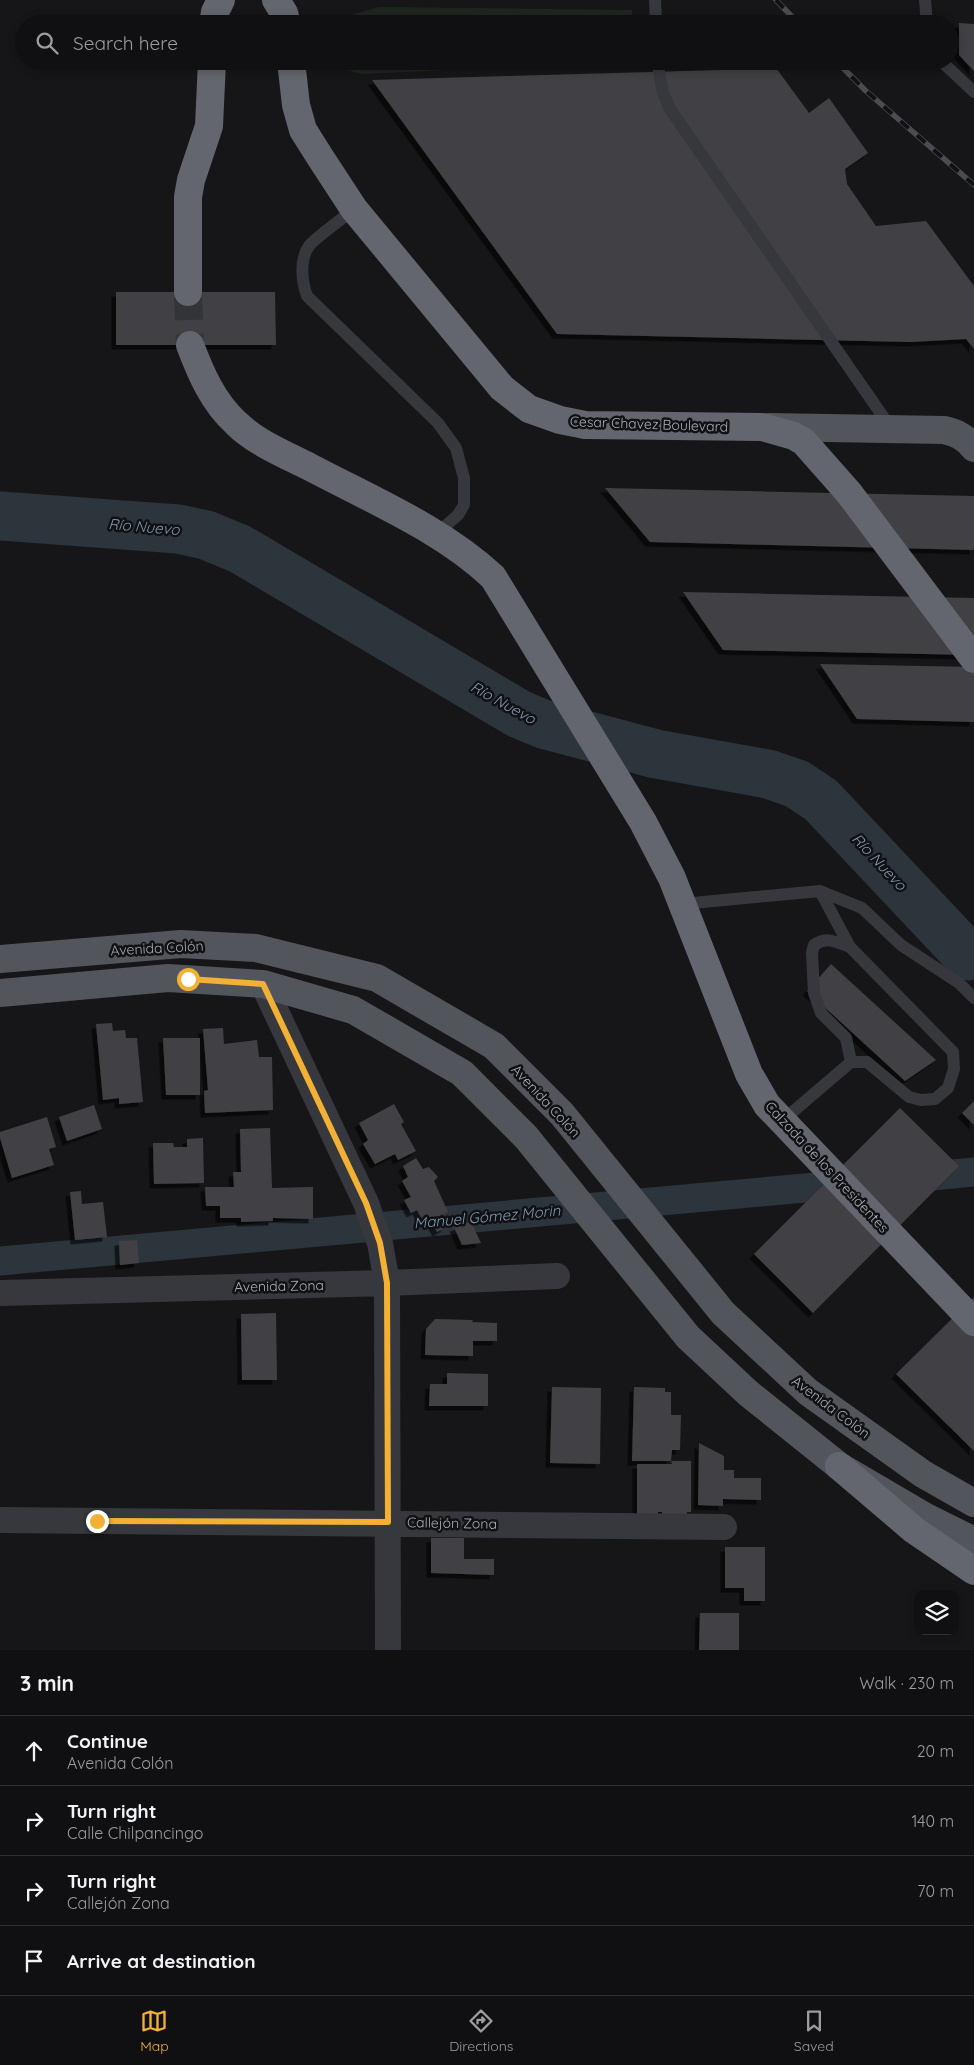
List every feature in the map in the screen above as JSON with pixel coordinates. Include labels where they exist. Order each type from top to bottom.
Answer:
[{"type":"highway","points":[[214,15],[221,0]]},
{"type":"highway","points":[[276,0],[285,15]]},
{"type":"highway","points":[[188,292],[188,197],[191,180],[209,126],[212,70]]},
{"type":"highway","name":"Cesar Chavez Boulevard","points":[[292,70],[296,105],[303,130],[354,209],[502,388],[529,409],[560,420],[585,425],[762,427],[794,436],[804,442],[849,493],[974,658]]},
{"type":"highway","points":[[190,345],[216,401],[236,424],[267,445],[436,534]]},
{"type":"highway","name":"Calzada de los Presidentes","points":[[436,534],[472,557],[493,577],[643,822],[672,878],[749,1074],[767,1105],[974,1322]]},
{"type":"highway","points":[[839,1466],[914,1530],[974,1571]]},
{"type":"main road","points":[[762,427],[944,430],[958,433],[968,440],[974,448]]},
{"type":"main road","name":"Avenida Colón","points":[[0,959],[181,944],[256,948],[377,978],[494,1046],[562,1114],[723,1313],[808,1392],[922,1474],[974,1503]]},
{"type":"main road","points":[[0,993],[168,978],[263,984],[353,1010],[462,1073],[526,1138],[688,1337],[748,1393],[839,1466],[926,1517],[974,1541]]},
{"type":"street","points":[[263,984],[366,1203],[380,1243],[387,1283],[388,1650]]},
{"type":"street","name":"Avenida Zona","points":[[0,1293],[387,1283],[557,1276]]},
{"type":"street","name":"Callejón Zona","points":[[0,1520],[388,1522],[724,1527]]},
{"type":"lane","points":[[655,0],[656,15]]},
{"type":"lane","points":[[926,0],[926,15]]},
{"type":"lane","points":[[659,70],[670,109],[891,428]]},
{"type":"lane","points":[[951,70],[974,92]]},
{"type":"lane","points":[[354,209],[309,246],[304,256],[303,286],[307,296],[438,423],[456,448],[464,478],[464,504],[458,515],[436,534]]},
{"type":"lane","points":[[682,904],[820,891],[862,908],[901,945],[959,983],[974,998]]},
{"type":"lane","points":[[782,1121],[851,1062],[867,1062],[909,1097],[921,1100],[935,1099],[948,1088],[954,1069],[953,1052],[850,947],[820,891]]},
{"type":"lane","points":[[850,947],[830,939],[821,940],[814,945],[812,954],[814,993],[822,1012],[846,1038],[851,1062]]},
{"type":"shaded area","points":[[379,7],[632,10],[632,15],[355,14]]},
{"type":"shaded area","points":[[348,70],[448,70],[361,74]]},
{"type":"building","points":[[959,23],[974,24],[974,71],[959,55]]},
{"type":"building","points":[[778,70],[809,113],[829,98],[868,153],[845,169],[847,184],[876,226],[926,221],[974,286],[974,349],[966,339],[911,342],[557,334],[372,80]]},
{"type":"building","points":[[116,292],[275,292],[276,345],[116,345]]},
{"type":"building","points":[[605,488],[974,496],[974,550],[650,542]]},
{"type":"building","points":[[683,592],[974,598],[974,655],[723,650]]},
{"type":"building","points":[[820,664],[974,667],[974,722],[857,719]]},
{"type":"building","points":[[831,964],[936,1060],[905,1081],[807,991]]},
{"type":"building","points":[[112,1023],[113,1031],[125,1030],[126,1038],[137,1038],[143,1102],[119,1104],[119,1098],[103,1100],[96,1024]]},
{"type":"building","points":[[223,1028],[224,1044],[257,1040],[259,1057],[272,1057],[273,1110],[205,1113],[204,1091],[208,1090],[203,1029]]},
{"type":"building","points":[[163,1038],[200,1038],[200,1095],[166,1095]]},
{"type":"building","points":[[974,1101],[974,1125],[962,1113]]},
{"type":"building","points":[[394,1104],[404,1122],[401,1124],[416,1151],[398,1160],[395,1154],[375,1164],[363,1144],[368,1140],[359,1123]]},
{"type":"building","points":[[94,1105],[102,1129],[67,1141],[59,1117]]},
{"type":"building","points":[[900,1108],[959,1166],[813,1313],[754,1254]]},
{"type":"building","points":[[47,1117],[56,1147],[49,1149],[54,1165],[12,1178],[0,1138],[0,1132]]},
{"type":"building","points":[[270,1128],[272,1188],[313,1187],[313,1219],[273,1218],[273,1221],[241,1222],[241,1218],[220,1218],[220,1206],[206,1206],[205,1187],[234,1187],[233,1172],[241,1172],[240,1129]]},
{"type":"building","points":[[203,1138],[204,1183],[154,1184],[153,1143],[173,1143],[174,1147],[187,1147],[187,1139]]},
{"type":"building","points":[[416,1158],[423,1169],[429,1167],[438,1177],[434,1181],[448,1212],[439,1216],[446,1227],[437,1232],[430,1220],[424,1223],[417,1210],[411,1213],[404,1200],[411,1197],[402,1181],[408,1177],[403,1166]]},
{"type":"building","points":[[81,1191],[82,1204],[103,1202],[107,1237],[75,1240],[70,1192]]},
{"type":"building","points":[[471,1222],[481,1243],[462,1245],[454,1227]]},
{"type":"building","points":[[137,1240],[139,1263],[120,1265],[119,1241]]},
{"type":"building","points":[[974,1297],[974,1451],[896,1374]]},
{"type":"building","points":[[276,1313],[277,1380],[242,1380],[241,1314]]},
{"type":"building","points":[[435,1319],[497,1323],[497,1341],[473,1341],[473,1356],[425,1355],[426,1329]]},
{"type":"building","points":[[447,1373],[488,1374],[488,1406],[429,1406],[430,1384],[447,1384]]},
{"type":"building","points":[[552,1387],[601,1388],[600,1464],[550,1463]]},
{"type":"building","points":[[634,1387],[665,1388],[665,1392],[671,1392],[671,1415],[681,1415],[680,1450],[672,1450],[671,1461],[632,1461]]},
{"type":"building","points":[[699,1443],[724,1456],[724,1470],[734,1470],[734,1478],[761,1478],[761,1500],[723,1499],[723,1506],[698,1505]]},
{"type":"building","points":[[671,1461],[691,1461],[691,1512],[687,1512],[687,1520],[662,1520],[662,1512],[658,1512],[658,1518],[637,1518],[637,1464],[672,1464]]},
{"type":"building","points":[[431,1538],[464,1538],[464,1559],[494,1559],[494,1575],[431,1573]]},
{"type":"building","points":[[725,1547],[765,1547],[765,1601],[744,1601],[744,1588],[725,1588]]},
{"type":"building","points":[[700,1613],[739,1613],[739,1650],[699,1650]]},
{"type":"waterway","name":"Río Nuevo","points":[[0,516],[178,529],[206,535],[240,549],[519,714],[543,724],[656,754],[768,774],[797,784],[821,800],[968,956]]},
{"type":"waterway","name":"Manuel Gómez Morin","points":[[912,1178],[974,1172]]},
{"type":"waterway","name":"Manuel Gómez Morin","points":[[0,1261],[860,1183]]},
{"type":"tunnel","points":[[188,292],[190,345]]},
{"type":"railway","points":[[776,0],[790,15]]},
{"type":"railway","points":[[845,70],[866,91],[974,185]]},
{"type":"route","points":[[97,1521],[388,1522],[387,1283],[380,1243],[366,1203],[263,984],[188,979]]}]
